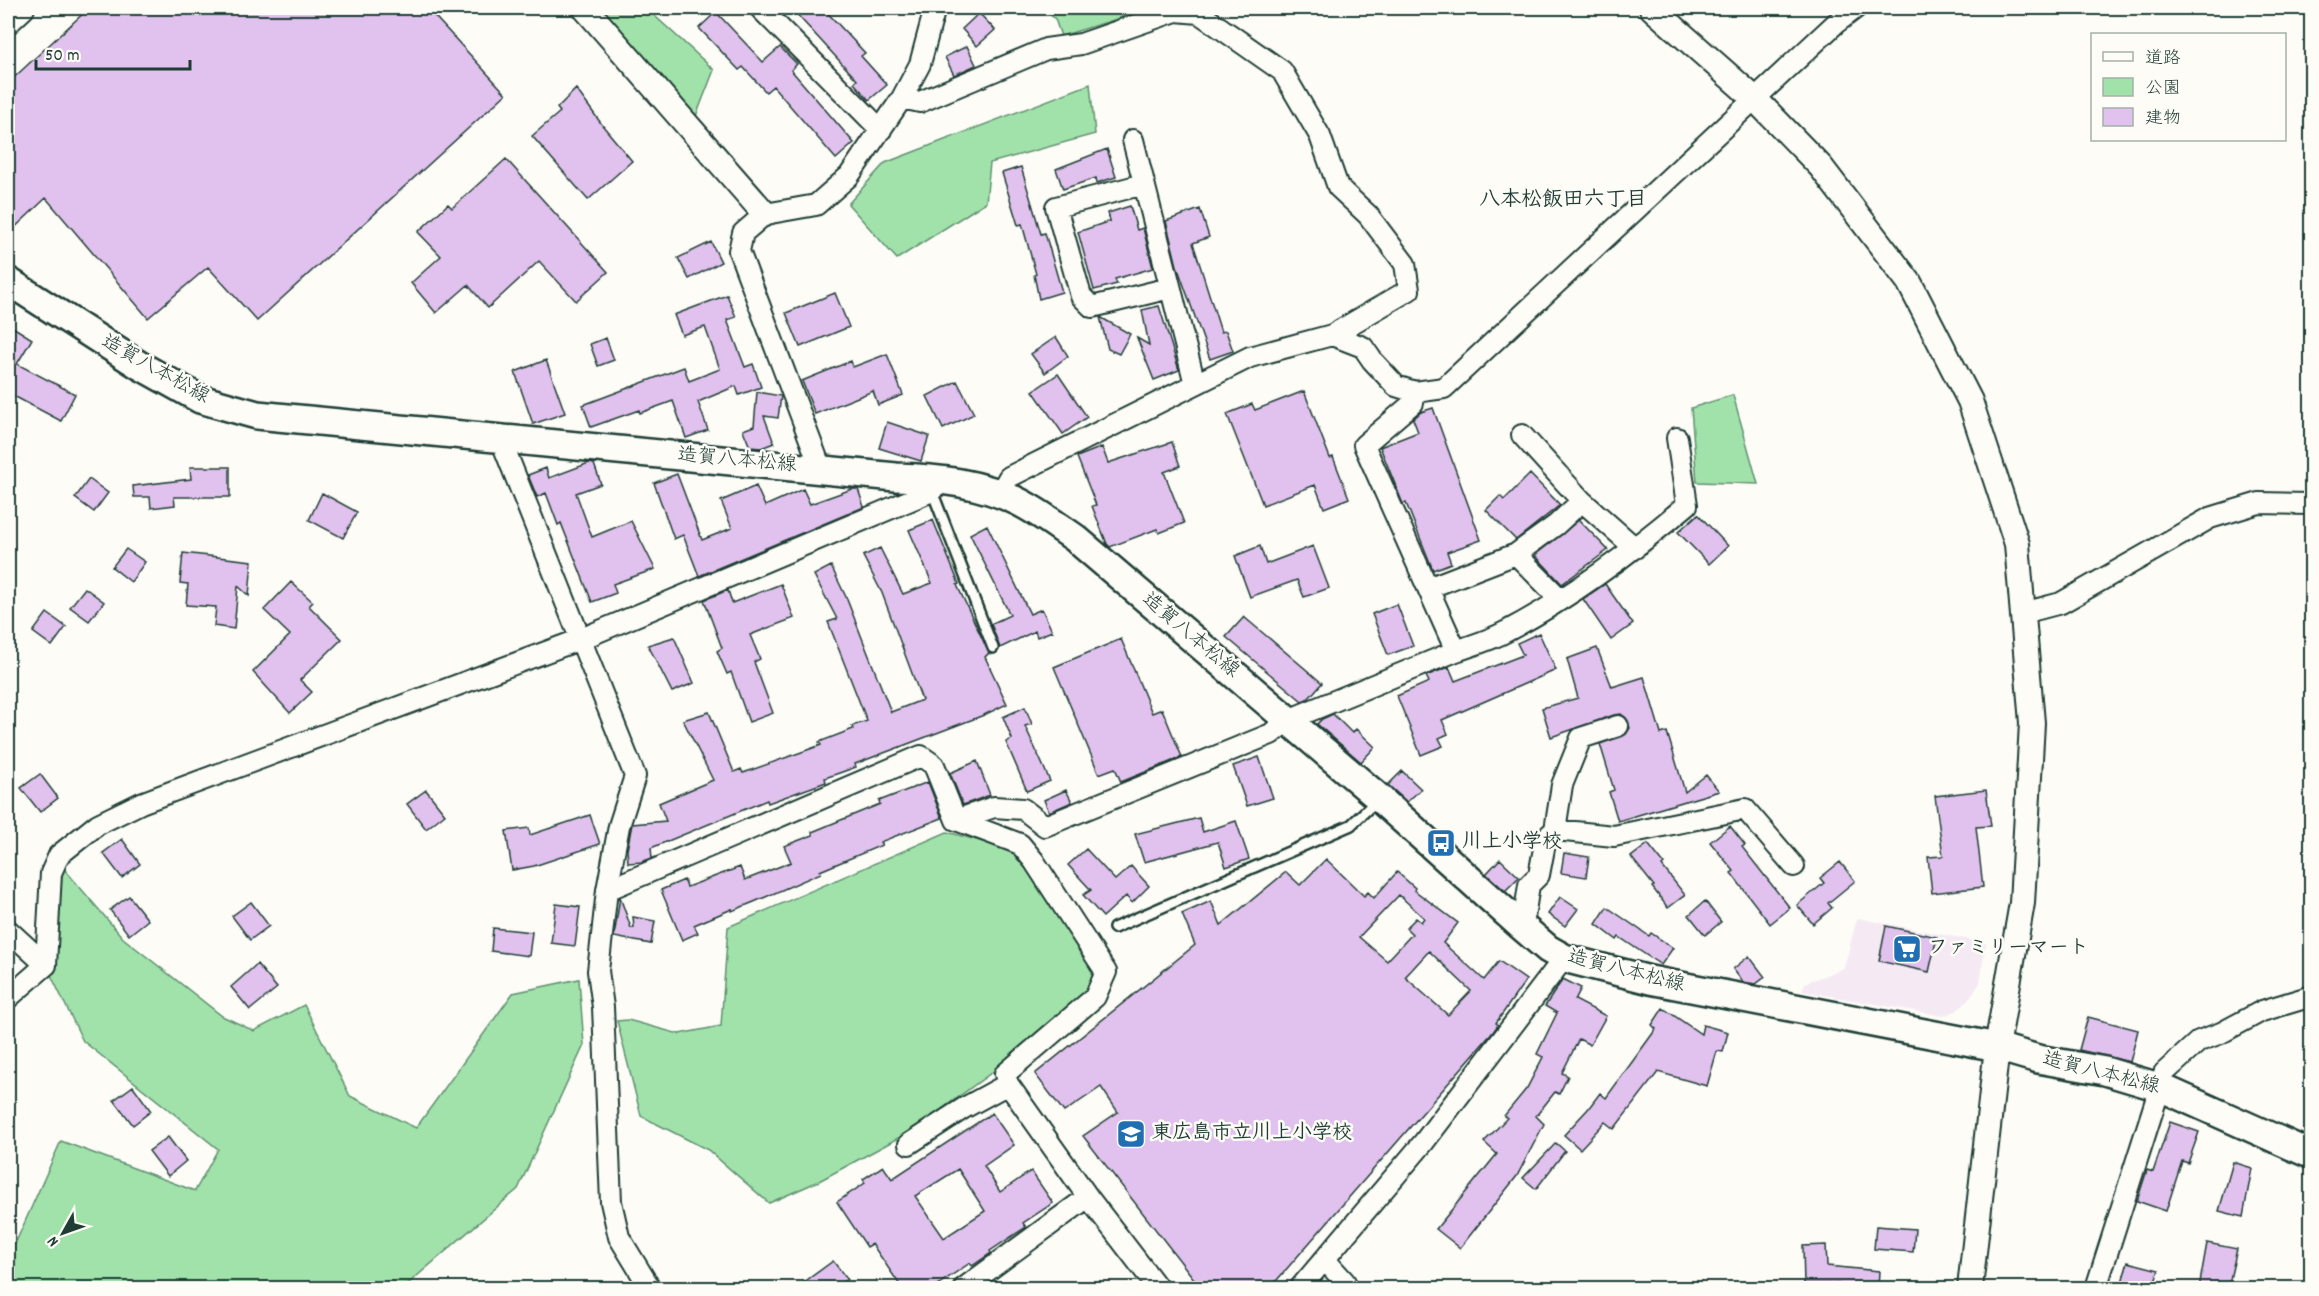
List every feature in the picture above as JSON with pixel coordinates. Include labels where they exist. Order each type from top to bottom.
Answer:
[{"type":"main road","name":"造賀八本松線","points":[[8,281],[139,365],[200,399],[257,415],[821,469],[896,477],[935,485],[1000,493],[1021,503],[1075,538],[1379,798],[1520,925],[1548,949],[1564,958],[1650,980],[1997,1047],[2038,1059],[2105,1071],[2162,1088],[2312,1155]]},
{"type":"street","points":[[8,21],[22,8]]},
{"type":"street","points":[[585,8],[765,214]]},
{"type":"street","points":[[760,8],[881,130]]},
{"type":"street","points":[[821,469],[740,251],[743,233],[765,214],[816,205],[849,176],[902,98],[920,64],[935,8]]},
{"type":"street","points":[[1652,8],[1756,100],[1821,167],[1909,282],[1970,401],[2017,544],[2032,723],[2023,892],[1997,1047],[1970,1288]]},
{"type":"street","points":[[1332,335],[1363,346],[1372,360],[1396,386],[1415,392],[1444,388],[1756,100],[1832,15],[1856,8]]},
{"type":"street","points":[[902,98],[920,102],[1046,49],[1081,44],[1176,10],[1199,13],[1282,71],[1320,136],[1338,187],[1368,216],[1405,264],[1409,290],[1332,335],[1250,357],[1009,477],[1000,493]]},
{"type":"street","points":[[1133,140],[1195,384]]},
{"type":"street","points":[[1144,184],[1056,207],[1082,296],[1092,307],[1170,288]]},
{"type":"street","points":[[1415,392],[1413,403],[1364,445],[1456,651]]},
{"type":"street","points":[[1522,435],[1582,501],[1635,548]]},
{"type":"street","points":[[956,820],[994,807],[1023,809],[1046,826],[1271,734],[1288,720],[1506,632],[1560,599],[1635,548],[1687,505],[1677,438]]},
{"type":"street","points":[[501,440],[635,776],[619,826],[598,971],[603,1007],[611,1202],[619,1237],[649,1288]]},
{"type":"street","points":[[8,998],[46,965],[51,873],[58,855],[98,824],[141,803],[581,639],[935,485]]},
{"type":"street","points":[[1428,588],[1516,554],[1556,525],[1582,501]]},
{"type":"street","points":[[2023,613],[2061,603],[2210,518],[2259,503],[2312,504]]},
{"type":"street","points":[[1516,554],[1560,599]]},
{"type":"street","points":[[1520,925],[1524,918],[1529,885],[1539,875],[1546,838],[1555,830],[1562,785],[1581,738],[1618,726]]},
{"type":"street","points":[[608,890],[921,756],[934,765],[956,820],[1020,844],[1034,861],[1106,972],[1095,997],[1005,1074],[1008,1084],[1088,1197],[1158,1288]]},
{"type":"street","points":[[1555,830],[1614,836],[1745,809],[1794,866]]},
{"type":"street","points":[[8,930],[46,965]]},
{"type":"street","points":[[1300,1288],[1424,1142],[1564,958]]},
{"type":"street","points":[[2096,1288],[2156,1100],[2162,1088],[2164,1073],[2199,1041],[2221,1033],[2262,1011],[2312,996]]},
{"type":"street","points":[[909,1144],[964,1108],[1008,1084]]},
{"type":"street","points":[[964,1288],[1088,1197]]},
{"type":"street","points":[[1325,1260],[1345,1282],[1347,1288]]},
{"type":"lane","points":[[935,485],[993,648]]},
{"type":"lane","points":[[1114,928],[1351,825],[1379,798]]},
{"type":"shaded area","points":[[1857,918],[1986,943],[1980,983],[1967,1001],[1956,1011],[1943,1016],[1802,991],[1805,983],[1844,968]]},
{"type":"green space","points":[[602,8],[646,8],[714,70],[696,116]]},
{"type":"green space","points":[[1043,8],[1144,8],[1061,36],[1055,19]]},
{"type":"green space","points":[[1090,84],[1095,134],[990,163],[986,202],[897,259],[848,204],[885,163]]},
{"type":"green space","points":[[1733,395],[1758,484],[1697,482],[1691,408]]},
{"type":"green space","points":[[947,832],[1021,852],[1063,905],[1099,989],[1025,1048],[913,1130],[819,1181],[769,1203],[708,1150],[641,1116],[617,1021],[628,1020],[679,1034],[721,1026],[728,927]]},
{"type":"green space","points":[[60,864],[123,938],[222,1016],[254,1031],[304,1005],[350,1096],[416,1128],[513,993],[579,979],[584,1045],[518,1189],[403,1288],[8,1288],[8,1243],[15,1244],[61,1141],[195,1191],[218,1149],[83,1041],[46,965]]},
{"type":"building","points":[[89,8],[427,8],[506,94],[257,321],[208,267],[148,318],[46,198],[8,234],[8,83]]},
{"type":"building","points":[[791,8],[823,8],[865,53],[861,56],[887,85],[869,100],[854,83],[857,80]]},
{"type":"building","points":[[716,12],[763,62],[780,47],[797,64],[791,70],[854,143],[836,159],[773,86],[766,92],[743,67],[739,70],[699,28]]},
{"type":"building","points":[[979,13],[995,30],[977,46],[962,29]]},
{"type":"building","points":[[967,46],[976,65],[954,75],[945,57]]},
{"type":"building","points":[[576,89],[632,161],[588,200],[532,136],[560,112],[557,108]]},
{"type":"building","points":[[1107,149],[1116,177],[1097,183],[1096,178],[1063,189],[1056,169]]},
{"type":"building","points":[[506,159],[608,272],[576,301],[539,261],[488,308],[468,285],[436,313],[411,283],[441,256],[418,232],[448,204],[452,208]]},
{"type":"building","points":[[1021,167],[1041,234],[1045,233],[1062,292],[1039,299],[1034,275],[1036,274],[1022,224],[1018,225],[1002,173]]},
{"type":"building","points":[[1130,206],[1137,230],[1143,228],[1153,268],[1115,279],[1117,284],[1094,290],[1078,232],[1110,221],[1108,213]]},
{"type":"building","points":[[1200,209],[1209,237],[1193,243],[1221,332],[1226,331],[1233,351],[1210,359],[1177,266],[1166,221]]},
{"type":"building","points":[[711,242],[721,262],[689,279],[678,258]]},
{"type":"building","points":[[835,293],[849,327],[800,347],[786,313]]},
{"type":"building","points":[[727,295],[736,317],[727,320],[745,367],[753,364],[761,387],[739,395],[736,386],[698,402],[708,430],[686,438],[673,401],[591,427],[583,405],[684,367],[689,381],[720,369],[705,327],[682,335],[674,315]]},
{"type":"building","points":[[1159,306],[1179,370],[1154,380],[1137,338],[1149,345],[1142,310]]},
{"type":"building","points":[[1100,317],[1130,334],[1119,354],[1108,349]]},
{"type":"building","points":[[8,324],[32,339],[17,364],[75,394],[61,421],[8,393]]},
{"type":"building","points":[[1056,337],[1068,356],[1045,373],[1031,354]]},
{"type":"building","points":[[606,338],[614,360],[598,366],[590,344]]},
{"type":"building","points":[[887,354],[903,395],[878,405],[873,391],[815,414],[802,381],[851,361],[853,367]]},
{"type":"building","points":[[546,360],[565,413],[533,424],[515,372]]},
{"type":"building","points":[[1058,374],[1087,417],[1063,434],[1033,391]]},
{"type":"building","points":[[957,381],[974,414],[943,429],[927,396]]},
{"type":"building","points":[[1304,391],[1330,458],[1333,457],[1349,498],[1324,508],[1315,485],[1263,505],[1227,414],[1252,404],[1255,410]]},
{"type":"building","points":[[757,392],[781,396],[778,418],[764,416],[774,443],[761,448],[750,447],[743,430],[754,426]]},
{"type":"building","points":[[1433,408],[1481,540],[1447,552],[1451,563],[1433,570],[1380,447],[1418,432],[1413,419],[1421,412]]},
{"type":"building","points":[[887,422],[929,436],[921,461],[879,448]]},
{"type":"building","points":[[1172,442],[1180,466],[1164,472],[1184,523],[1159,533],[1157,529],[1110,547],[1092,506],[1096,505],[1077,457],[1102,447],[1108,463]]},
{"type":"building","points":[[589,463],[594,464],[601,484],[576,493],[592,537],[631,521],[655,569],[613,584],[616,593],[592,602],[561,523],[558,525],[546,493],[537,497],[528,475],[546,468],[549,478]]},
{"type":"building","points":[[190,467],[230,467],[230,497],[174,497],[175,505],[151,508],[150,497],[134,497],[133,486],[191,479]]},
{"type":"building","points":[[677,474],[702,540],[732,528],[721,501],[756,486],[765,506],[803,489],[810,504],[858,489],[864,507],[699,576],[683,535],[674,539],[654,483]]},
{"type":"building","points":[[1530,474],[1560,505],[1516,540],[1486,510],[1500,496],[1504,500]]},
{"type":"building","points":[[89,479],[108,493],[94,512],[75,498]]},
{"type":"building","points":[[322,493],[357,512],[343,538],[309,520]]},
{"type":"building","points":[[1698,514],[1728,546],[1709,564],[1678,532]]},
{"type":"building","points":[[933,520],[959,584],[957,585],[989,653],[985,657],[1007,704],[855,764],[856,767],[825,778],[826,782],[768,803],[767,800],[651,848],[652,858],[628,863],[627,850],[632,824],[666,821],[659,803],[713,780],[683,720],[709,712],[734,772],[741,769],[743,773],[821,745],[819,742],[867,721],[828,622],[837,619],[814,575],[831,566],[846,597],[891,712],[922,700],[882,593],[863,556],[880,548],[903,594],[932,583],[909,530]]},
{"type":"building","points":[[1579,520],[1608,550],[1562,584],[1535,555]]},
{"type":"building","points":[[987,525],[1030,614],[1042,609],[1052,631],[1037,637],[1035,631],[1000,648],[991,624],[1010,615],[970,534]]},
{"type":"building","points":[[1260,546],[1266,564],[1313,546],[1329,588],[1304,597],[1297,580],[1250,597],[1235,556]]},
{"type":"building","points":[[126,549],[145,562],[131,582],[112,567]]},
{"type":"building","points":[[183,553],[252,561],[249,596],[238,586],[234,629],[214,626],[216,607],[186,605],[188,584],[180,583]]},
{"type":"building","points":[[291,582],[313,602],[309,606],[342,639],[300,680],[312,692],[290,713],[253,672],[290,635],[264,610]]},
{"type":"building","points":[[781,584],[794,618],[750,635],[760,659],[754,662],[773,713],[749,722],[731,672],[727,674],[717,651],[722,648],[704,600],[728,590],[732,603]]},
{"type":"building","points":[[1605,584],[1633,624],[1611,640],[1583,599]]},
{"type":"building","points":[[85,588],[104,602],[89,621],[70,607]]},
{"type":"building","points":[[1397,604],[1413,646],[1388,655],[1372,614]]},
{"type":"building","points":[[47,613],[66,627],[52,646],[33,632]]},
{"type":"building","points":[[1244,617],[1322,683],[1309,698],[1302,701],[1226,637]]},
{"type":"building","points":[[1539,633],[1556,670],[1442,720],[1448,734],[1439,738],[1443,746],[1421,755],[1397,696],[1429,682],[1426,676],[1449,667],[1455,681],[1523,655],[1517,643]]},
{"type":"building","points":[[674,637],[694,683],[672,692],[648,645]]},
{"type":"building","points":[[1121,639],[1152,713],[1162,709],[1182,757],[1121,782],[1115,768],[1099,774],[1054,667]]},
{"type":"building","points":[[1597,648],[1612,687],[1644,677],[1661,734],[1667,732],[1685,792],[1706,775],[1719,791],[1618,821],[1609,792],[1614,790],[1600,744],[1626,734],[1630,728],[1626,718],[1621,714],[1614,715],[1551,737],[1542,708],[1578,698],[1567,659]]},
{"type":"building","points":[[1025,707],[1032,724],[1025,726],[1050,781],[1027,791],[1006,742],[1012,739],[1003,717]]},
{"type":"building","points":[[1333,714],[1352,733],[1356,729],[1375,747],[1361,762],[1317,724]]},
{"type":"building","points":[[1259,757],[1273,798],[1247,806],[1233,766]]},
{"type":"building","points":[[977,761],[990,795],[963,805],[950,773]]},
{"type":"building","points":[[1402,771],[1421,789],[1407,802],[1388,785]]},
{"type":"building","points":[[40,774],[58,798],[40,812],[21,788]]},
{"type":"building","points":[[928,782],[942,818],[880,842],[882,845],[754,902],[694,925],[698,933],[682,940],[661,890],[684,880],[687,887],[740,867],[745,880],[791,862],[784,846],[880,804],[879,801]]},
{"type":"building","points":[[426,790],[445,814],[426,829],[407,804]]},
{"type":"building","points":[[1066,790],[1072,802],[1049,812],[1044,800]]},
{"type":"building","points":[[1986,790],[1991,826],[1976,827],[1983,887],[1932,893],[1928,857],[1943,856],[1935,796]]},
{"type":"building","points":[[590,815],[600,844],[534,866],[512,870],[506,831],[529,828],[530,835]]},
{"type":"building","points":[[1199,818],[1203,832],[1236,821],[1249,859],[1226,867],[1218,842],[1144,862],[1135,834]]},
{"type":"building","points":[[1730,826],[1745,845],[1742,847],[1790,908],[1770,924],[1731,873],[1734,871],[1710,842]]},
{"type":"building","points":[[122,839],[140,864],[122,878],[103,853]]},
{"type":"building","points":[[1648,844],[1685,895],[1668,908],[1631,857]]},
{"type":"building","points":[[1086,849],[1115,880],[1131,866],[1149,886],[1132,903],[1126,896],[1103,917],[1083,895],[1091,890],[1068,865]]},
{"type":"building","points":[[1564,853],[1589,857],[1586,877],[1561,873]]},
{"type":"building","name":"東広島市立川上小学校","points":[[1326,859],[1364,896],[1368,892],[1374,898],[1397,872],[1415,888],[1414,890],[1458,923],[1443,943],[1484,980],[1499,961],[1526,980],[1496,1023],[1498,1025],[1493,1032],[1270,1288],[1201,1288],[1083,1136],[1118,1112],[1101,1087],[1064,1112],[1035,1074],[1195,945],[1182,914],[1211,901],[1221,925],[1286,872],[1300,885]],"holes":[[[1399,895],[1424,918],[1421,922],[1416,918],[1406,928],[1412,934],[1387,961],[1359,937]],[[1429,951],[1471,991],[1448,1015],[1405,977]]]},
{"type":"building","points":[[1500,859],[1519,877],[1505,891],[1486,874]]},
{"type":"building","points":[[1840,862],[1855,881],[1828,903],[1832,908],[1813,924],[1797,905],[1824,883],[1820,878]]},
{"type":"building","points":[[129,896],[148,920],[129,935],[110,910]]},
{"type":"building","points":[[620,897],[631,928],[634,928],[633,917],[655,921],[651,944],[614,937]]},
{"type":"building","points":[[1560,897],[1578,909],[1565,926],[1548,914]]},
{"type":"building","points":[[1705,901],[1721,922],[1705,935],[1689,915]]},
{"type":"building","points":[[251,902],[269,926],[250,940],[232,916]]},
{"type":"building","points":[[556,904],[580,907],[575,946],[551,943]]},
{"type":"building","points":[[1607,907],[1649,936],[1651,933],[1673,948],[1661,965],[1619,937],[1617,940],[1596,924]]},
{"type":"building","points":[[1886,926],[1937,937],[1929,972],[1879,961]]},
{"type":"building","points":[[493,928],[532,932],[529,956],[491,951]]},
{"type":"building","points":[[1749,956],[1765,977],[1756,984],[1743,982],[1733,969]]},
{"type":"building","points":[[257,964],[277,988],[250,1010],[231,987]]},
{"type":"building","points":[[1563,979],[1581,988],[1575,1000],[1606,1016],[1590,1045],[1579,1039],[1562,1073],[1568,1076],[1559,1094],[1555,1092],[1536,1116],[1544,1124],[1517,1176],[1460,1248],[1436,1229],[1497,1154],[1484,1142],[1507,1118],[1504,1116],[1527,1088],[1543,1057],[1537,1054],[1557,1013],[1545,1006]]},
{"type":"building","points":[[1663,1008],[1701,1034],[1703,1025],[1728,1032],[1723,1052],[1717,1051],[1707,1086],[1658,1072],[1614,1129],[1605,1122],[1580,1149],[1564,1135],[1600,1093],[1606,1098],[1656,1029],[1652,1025]]},
{"type":"building","points":[[2088,1017],[2138,1030],[2130,1062],[2079,1050]]},
{"type":"building","points":[[133,1086],[151,1111],[133,1125],[114,1100]]},
{"type":"building","points":[[992,1113],[1014,1145],[984,1166],[1000,1192],[1031,1171],[1053,1203],[1023,1223],[1026,1227],[990,1251],[991,1253],[972,1266],[970,1263],[933,1288],[902,1288],[872,1244],[867,1247],[837,1202],[865,1183],[863,1179],[883,1166],[892,1179]],"holes":[[[958,1169],[985,1211],[944,1238],[915,1196]]]},
{"type":"building","points":[[2170,1122],[2199,1132],[2188,1163],[2182,1161],[2166,1211],[2137,1201],[2147,1170],[2153,1172]]},
{"type":"building","points":[[168,1137],[186,1161],[168,1176],[149,1151]]},
{"type":"building","points":[[1556,1143],[1565,1151],[1536,1189],[1523,1178]]},
{"type":"building","points":[[2233,1162],[2252,1168],[2243,1217],[2219,1211]]},
{"type":"building","points":[[1876,1226],[1915,1229],[1913,1252],[1874,1249]]},
{"type":"building","points":[[2207,1243],[2237,1249],[2228,1288],[2199,1288]]},
{"type":"building","points":[[1826,1245],[1827,1266],[1879,1271],[1878,1288],[1839,1288],[1839,1284],[1804,1284],[1803,1246]]},
{"type":"building","points":[[833,1261],[847,1279],[834,1288],[796,1288]]},
{"type":"building","points":[[2128,1262],[2159,1270],[2153,1288],[2122,1282]]},
{"type":"place","name":"川上小学校","points":[[1441,843]]},
{"type":"place","name":"ファミリーマート","points":[[1907,949]]},
{"type":"place","name":"東広島市立川上小学校","points":[[1131,1134]]},
{"type":"district","name":"八本松飯田六丁目","points":[[1563,201]]}]
